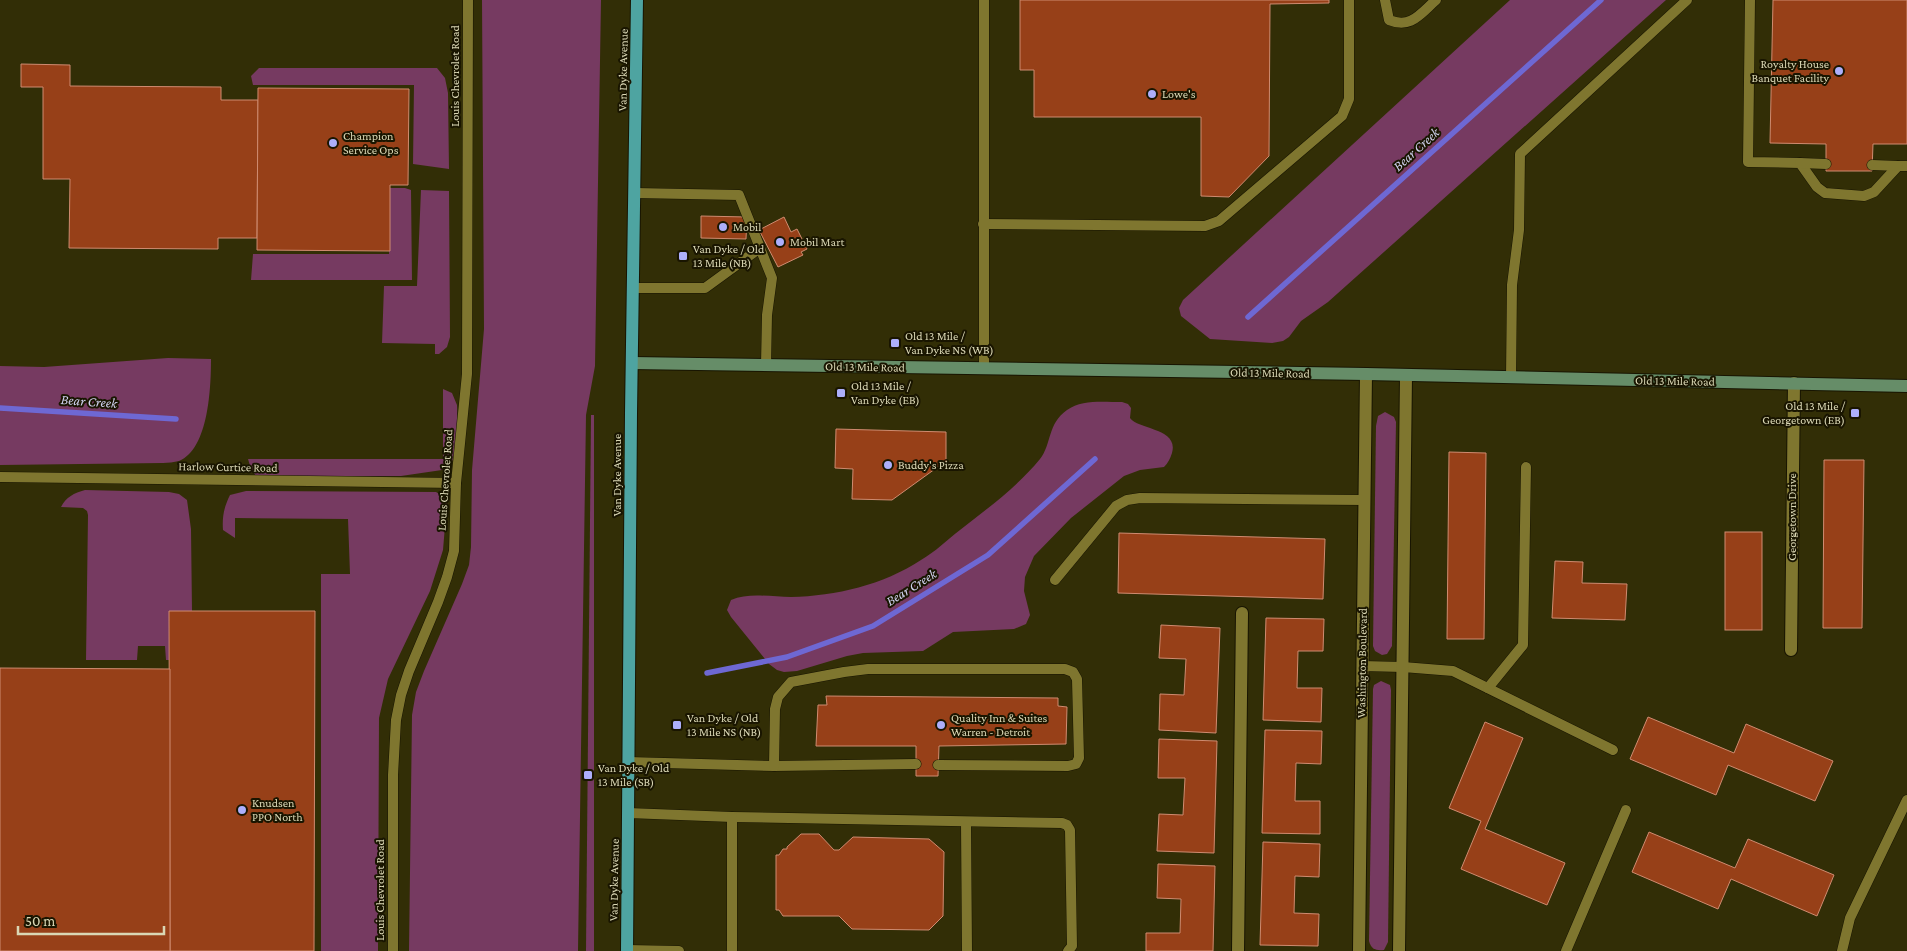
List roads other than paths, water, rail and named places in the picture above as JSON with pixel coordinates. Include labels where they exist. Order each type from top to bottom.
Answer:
[{"type":"main road","name":"Van Dyke Avenue","points":[[627,951],[637,0]]},
{"type":"street","name":"Old 13 Mile Road","points":[[632,363],[1366,374],[1907,386]]},
{"type":"street","name":"Washington Boulevard","points":[[1359,951],[1366,374]]},
{"type":"street","points":[[1399,951],[1406,376]]},
{"type":"street","name":"Georgetown Drive","points":[[1792,650],[1794,383]]},
{"type":"street","points":[[1238,951],[1242,613]]},
{"type":"lane","name":"Louis Chevrolet Road","points":[[393,951],[393,775],[396,720],[401,695],[409,671],[448,576],[454,551],[456,483],[467,374],[468,0]]},
{"type":"lane","points":[[984,0],[984,369]]},
{"type":"lane","points":[[984,224],[1206,226],[1219,221],[1342,116],[1349,99],[1349,0]]},
{"type":"lane","points":[[1385,0],[1389,20],[1400,25],[1412,22],[1436,0]]},
{"type":"lane","points":[[1511,378],[1512,285],[1519,230],[1520,154],[1687,0]]},
{"type":"lane","points":[[1750,0],[1748,162],[1826,164]]},
{"type":"lane","points":[[1800,163],[1817,187],[1825,193],[1864,196],[1874,192],[1903,166]]},
{"type":"lane","points":[[1872,166],[1903,166]]},
{"type":"lane","points":[[635,192],[739,195],[772,278],[767,315],[766,365]]},
{"type":"lane","points":[[633,288],[705,288],[760,248]]},
{"type":"lane","points":[[1488,688],[1523,645],[1526,467]]},
{"type":"lane","name":"Harlow Curtice Road","points":[[0,477],[456,483]]},
{"type":"lane","points":[[1055,580],[1116,506],[1127,500],[1140,498],[1364,500]]},
{"type":"lane","points":[[1362,666],[1453,671],[1613,750]]},
{"type":"lane","points":[[774,766],[775,709],[778,697],[791,682],[868,669],[1065,669],[1073,672],[1077,679],[1079,758],[1076,764],[1068,766],[938,765]]},
{"type":"lane","points":[[628,762],[774,766],[916,764]]},
{"type":"lane","points":[[1842,951],[1850,918],[1907,800]]},
{"type":"lane","points":[[1566,951],[1626,810]]},
{"type":"lane","points":[[628,813],[732,817],[1062,823],[1067,825],[1070,830],[1072,946],[1068,951]]},
{"type":"lane","points":[[732,817],[732,951]]},
{"type":"lane","points":[[966,822],[967,951]]},
{"type":"lane","points":[[627,951],[679,951]]},
{"type":"waterway","name":"Bear Creek","points":[[1248,317],[1601,0]]},
{"type":"waterway","name":"Bear Creek","points":[[0,408],[176,419]]},
{"type":"waterway","name":"Bear Creek","points":[[707,673],[787,657],[873,626],[988,555],[1095,459]]},
{"type":"place","name":"Royalty House Banquet Facility","points":[[1839,71]]},
{"type":"place","name":"Lowe's","points":[[1152,94]]},
{"type":"place","name":"Champion Service Ops","points":[[333,143]]},
{"type":"place","name":"Mobil","points":[[723,227]]},
{"type":"place","name":"Mobil Mart","points":[[780,242]]},
{"type":"place","name":"Van Dyke / Old 13 Mile (NB)","points":[[683,256]]},
{"type":"place","name":"Old 13 Mile / Van Dyke NS (WB)","points":[[895,343]]},
{"type":"place","name":"Old 13 Mile / Van Dyke (EB)","points":[[841,393]]},
{"type":"place","name":"Old 13 Mile / Georgetown (EB)","points":[[1855,413]]},
{"type":"place","name":"Buddy's Pizza","points":[[888,465]]},
{"type":"place","name":"Van Dyke / Old 13 Mile NS (NB)","points":[[677,725]]},
{"type":"place","name":"Quality Inn & Suites Warren - Detroit","points":[[941,725]]},
{"type":"place","name":"Van Dyke / Old 13 Mile (SB)","points":[[588,775]]},
{"type":"place","name":"Knudsen PPO North","points":[[242,810]]}]
